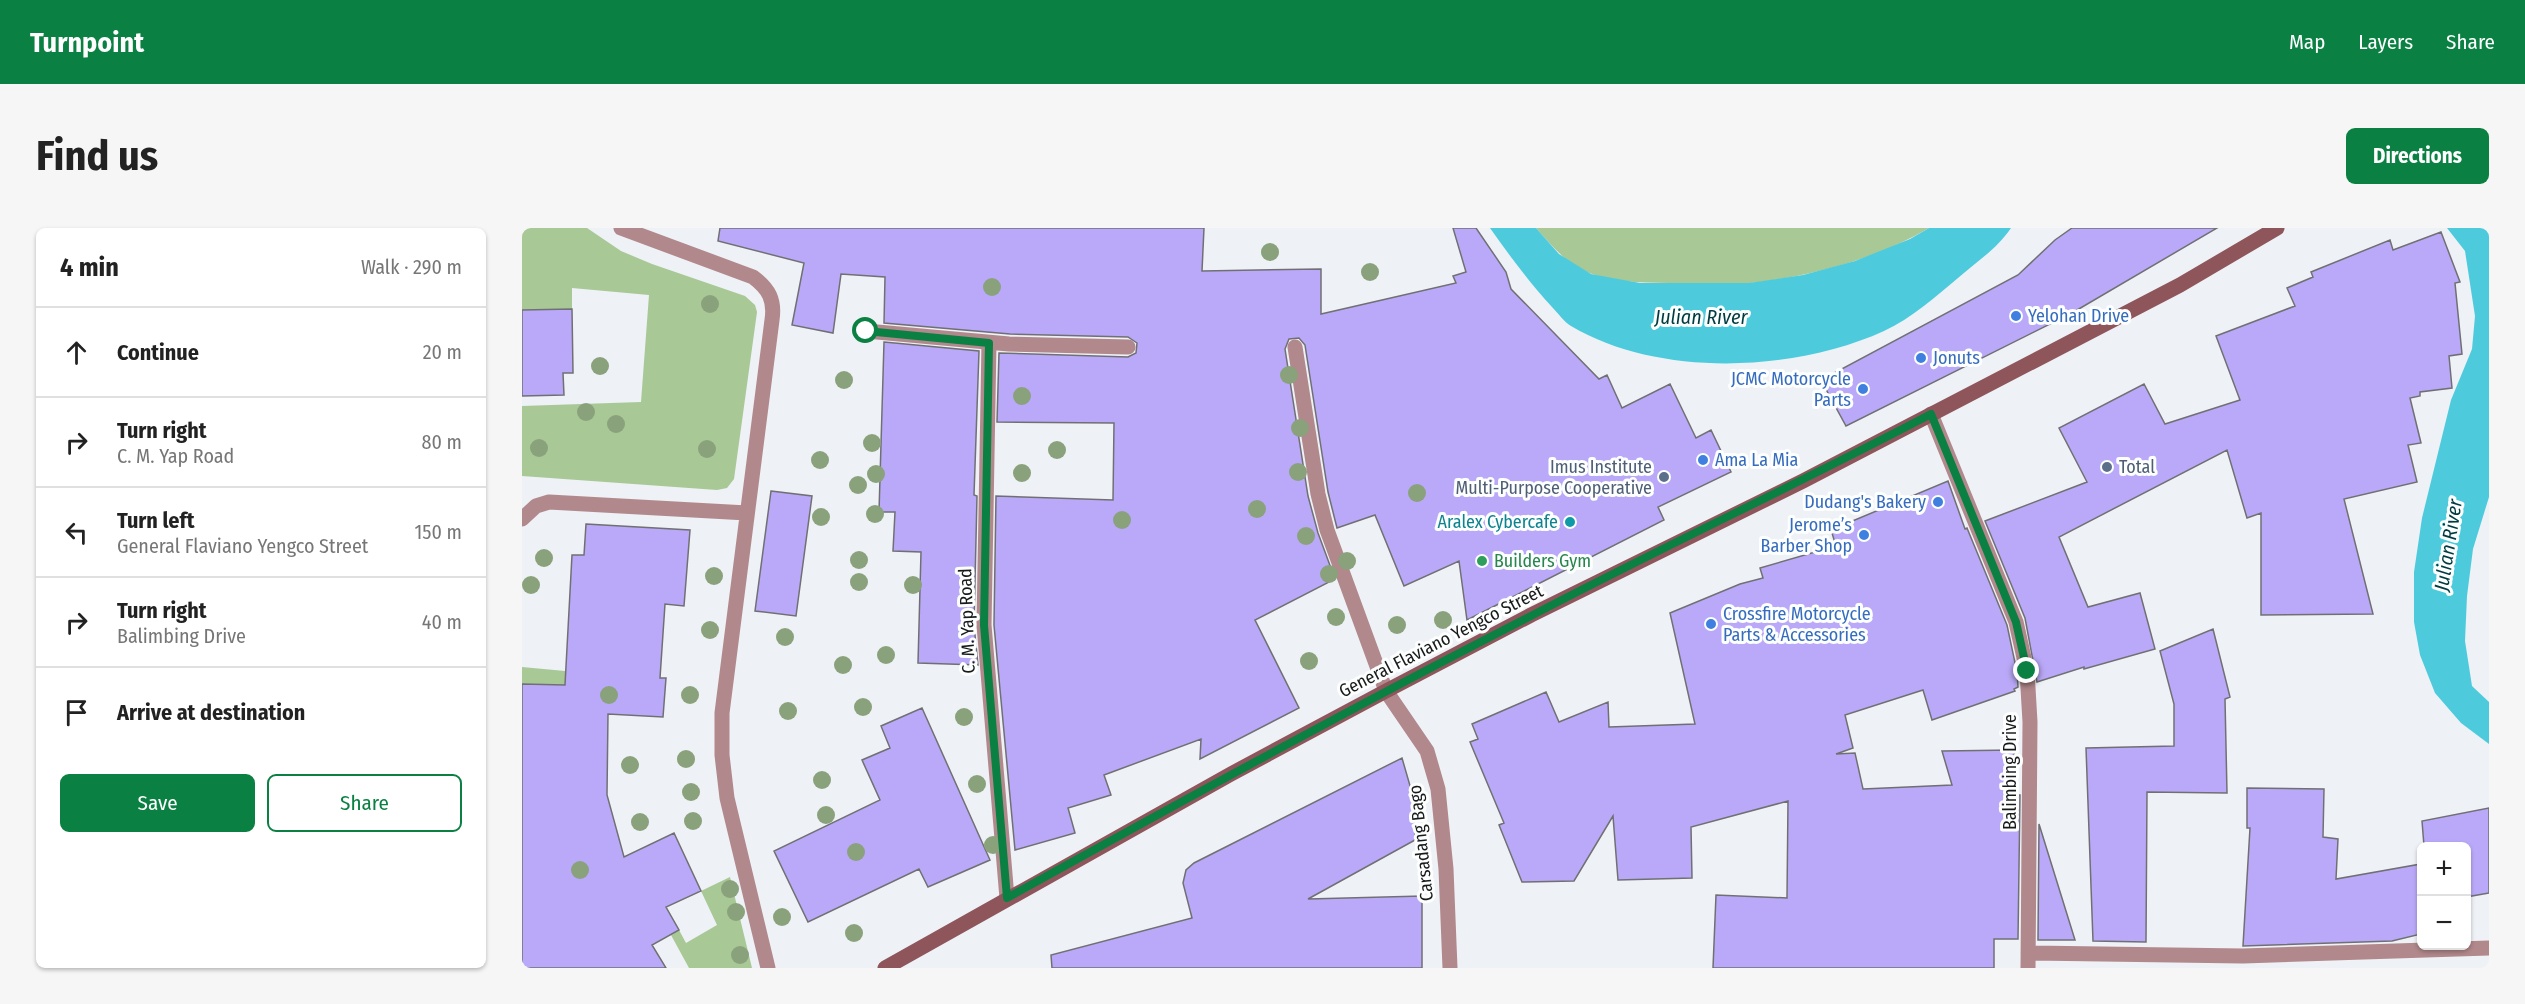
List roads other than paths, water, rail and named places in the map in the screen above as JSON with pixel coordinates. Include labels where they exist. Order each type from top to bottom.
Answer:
[{"type":"main road","name":"General Flaviano Yengco Street","points":[[885,968],[1007,898],[1386,691],[1531,615],[1803,481],[2180,285],[2277,228]]},
{"type":"street","points":[[621,228],[753,277],[769,291],[774,310],[722,713],[722,755],[727,798],[768,968]]},
{"type":"street","points":[[866,331],[989,343],[1128,347]]},
{"type":"street","name":"C. M. Yap Road","points":[[989,343],[984,625],[1007,898]]},
{"type":"street","name":"Carsadang Bago","points":[[1295,347],[1318,494],[1325,521],[1386,691],[1427,752],[1438,789],[1446,869],[1450,968]]},
{"type":"street","name":"Balimbing Drive","points":[[1931,414],[2016,622],[2027,671],[2030,722],[2028,961]]},
{"type":"street","points":[[522,519],[536,506],[549,502],[747,513]]},
{"type":"street","points":[[2028,961],[2489,948]]},
{"type":"water","name":"Julian River","points":[[1490,228],[1536,228],[1559,254],[1591,274],[1640,283],[1749,283],[1803,275],[1855,261],[1910,239],[1929,228],[2011,228],[1993,249],[1932,300],[1914,314],[1884,331],[1848,345],[1810,355],[1769,361],[1727,363],[1685,361],[1644,354],[1606,343],[1571,326],[1535,288]]},
{"type":"water","name":"Julian River","points":[[2447,228],[2489,228],[2489,497],[2473,549],[2467,596],[2465,641],[2472,686],[2489,702],[2489,744],[2461,723],[2435,693],[2420,655],[2414,622],[2414,572],[2422,518],[2451,400],[2472,349],[2475,316],[2465,251]]},
{"type":"place","name":"Yelohan Drive","points":[[2016,316]]},
{"type":"place","name":"Jonuts","points":[[1921,358]]},
{"type":"place","name":"JCMC Motorcycle Parts","points":[[1863,389]]},
{"type":"place","name":"Ama La Mia","points":[[1703,460]]},
{"type":"place","name":"Total","points":[[2107,467]]},
{"type":"place","name":"Imus Institute Multi-Purpose Cooperative","points":[[1664,477]]},
{"type":"place","name":"Dudang's Bakery","points":[[1938,502]]},
{"type":"place","name":"Aralex Cybercafe","points":[[1570,522]]},
{"type":"place","name":"Jerome’s Barber Shop","points":[[1864,535]]},
{"type":"place","name":"Builders Gym","points":[[1482,561]]},
{"type":"place","name":"Crossfire Motorcycle Parts & Accessories","points":[[1711,624]]}]
